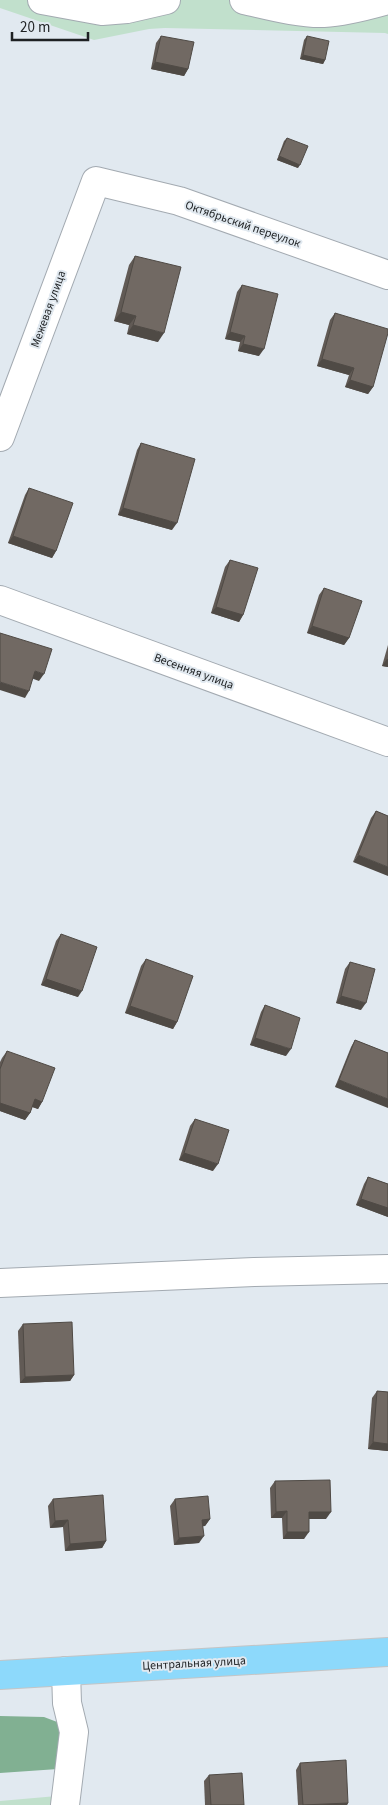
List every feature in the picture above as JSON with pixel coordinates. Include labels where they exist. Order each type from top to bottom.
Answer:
[{"type":"main road","name":"Центральная улица","points":[[0,1675],[388,1652]]},
{"type":"street","points":[[42,0],[102,11],[127,9],[166,0]]},
{"type":"street","points":[[244,0],[278,8],[322,13],[366,7],[388,0]]},
{"type":"street","name":"Октябрьский переулок","points":[[96,181],[179,201],[388,275]]},
{"type":"street","name":"Межевая улица","points":[[0,437],[96,181]]},
{"type":"street","name":"Весенняя улица","points":[[0,600],[388,742]]},
{"type":"street","points":[[0,1283],[254,1272],[388,1269]]},
{"type":"street","points":[[66,1671],[67,1703],[74,1732],[66,1805]]},
{"type":"green space","points":[[0,0],[388,0],[388,34],[165,28],[149,29],[94,40],[0,8]]},
{"type":"green space","points":[[0,1716],[44,1717],[65,1725],[58,1769],[0,1773]]},
{"type":"green space","points":[[57,1796],[56,1805],[0,1805],[0,1801]]},
{"type":"building","points":[[161,36],[194,42],[188,69],[155,62]]},
{"type":"building","points":[[307,36],[329,41],[325,60],[303,55]]},
{"type":"building","points":[[287,138],[308,146],[300,165],[279,156]]},
{"type":"building","points":[[135,256],[181,267],[164,333],[133,325],[136,316],[121,312]]},
{"type":"building","points":[[242,285],[278,294],[264,349],[243,344],[245,336],[230,332]]},
{"type":"building","points":[[335,313],[388,329],[373,387],[350,380],[354,368],[322,359]]},
{"type":"building","points":[[141,443],[195,459],[177,523],[123,508]]},
{"type":"building","points":[[29,488],[73,503],[56,551],[13,536]]},
{"type":"building","points":[[230,560],[258,568],[243,615],[216,607]]},
{"type":"building","points":[[324,588],[362,601],[349,638],[312,626]]},
{"type":"building","points":[[0,633],[52,649],[44,674],[35,671],[29,691],[0,682]]},
{"type":"building","points":[[376,811],[388,816],[388,867],[358,855]]},
{"type":"building","points":[[61,934],[97,947],[82,991],[46,979]]},
{"type":"building","points":[[146,959],[193,976],[177,1022],[130,1006]]},
{"type":"building","points":[[350,962],[375,969],[366,1003],[341,996]]},
{"type":"building","points":[[265,1005],[300,1018],[291,1049],[255,1038]]},
{"type":"building","points":[[355,1040],[388,1053],[388,1099],[339,1080]]},
{"type":"building","points":[[7,1051],[55,1068],[42,1102],[35,1099],[30,1113],[0,1103],[0,1069]]},
{"type":"building","points":[[195,1119],[229,1130],[218,1164],[184,1153]]},
{"type":"building","points":[[368,1177],[388,1184],[388,1208],[361,1199]]},
{"type":"building","points":[[72,1322],[74,1375],[25,1377],[23,1324]]},
{"type":"building","points":[[377,1391],[388,1392],[388,1444],[373,1442]]},
{"type":"building","points":[[330,1480],[331,1512],[309,1512],[309,1532],[287,1532],[287,1511],[276,1512],[275,1481]]},
{"type":"building","points":[[103,1495],[106,1541],[70,1544],[68,1520],[55,1521],[53,1499]]},
{"type":"building","points":[[208,1496],[210,1519],[202,1520],[204,1536],[179,1538],[175,1499]]},
{"type":"building","points":[[346,1760],[348,1803],[303,1805],[300,1763]]},
{"type":"building","points":[[242,1773],[244,1805],[211,1805],[209,1775]]}]
